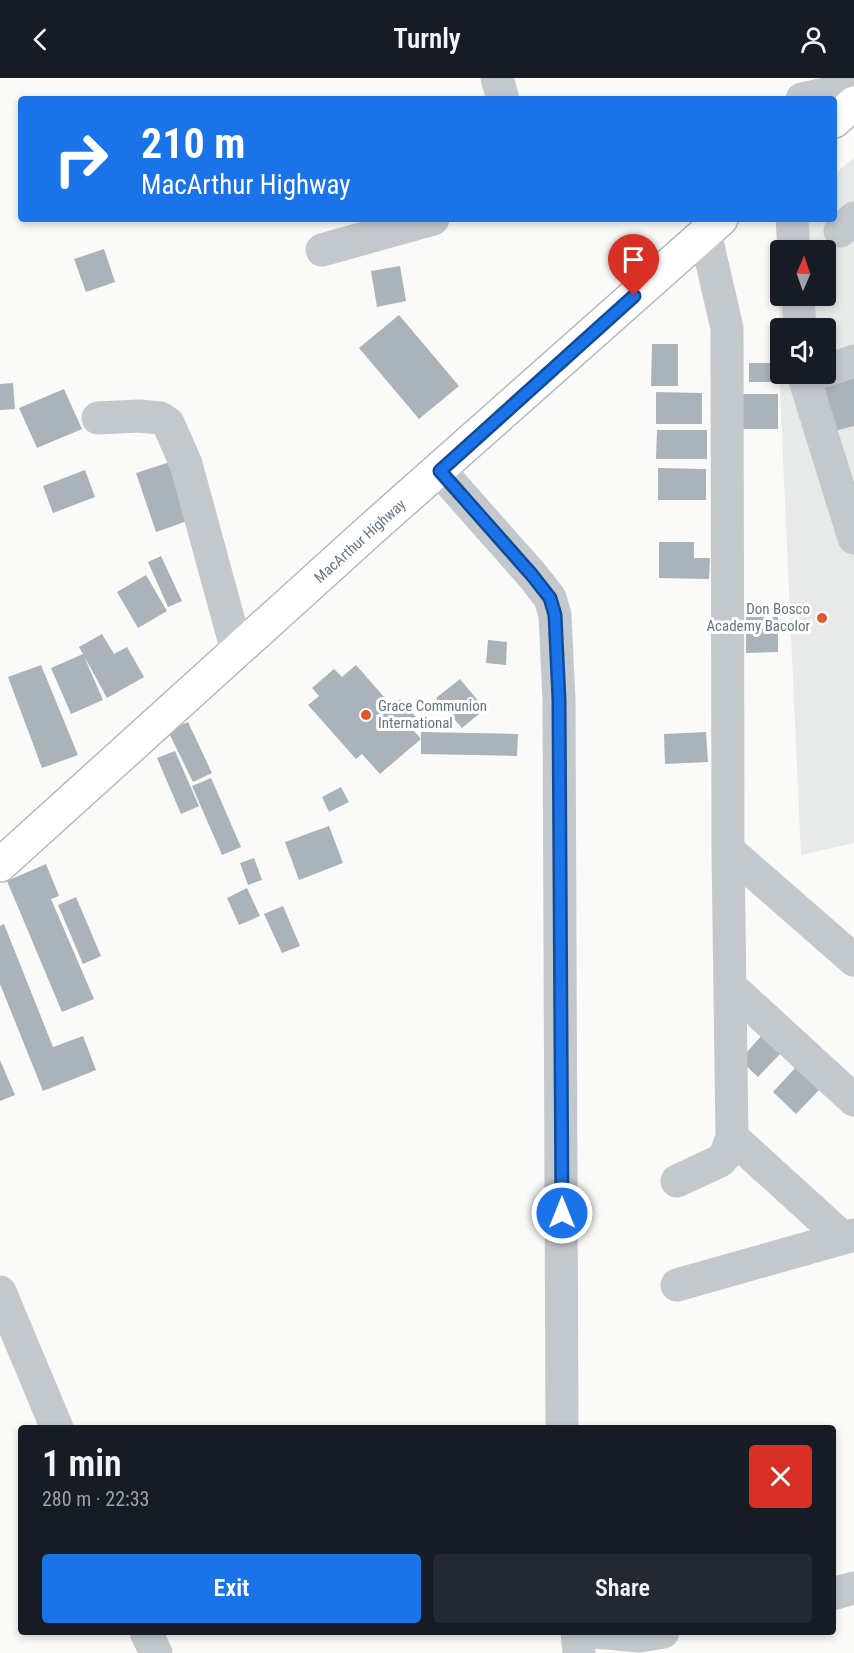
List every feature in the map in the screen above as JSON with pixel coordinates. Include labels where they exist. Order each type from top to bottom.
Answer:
[{"type":"main road","points":[[837,118],[854,103]]},
{"type":"main road","name":"MacArthur Highway","points":[[0,865],[713,226]]},
{"type":"street","points":[[497,78],[502,96]]},
{"type":"street","points":[[816,96],[854,88]]},
{"type":"street","points":[[322,250],[423,222]]},
{"type":"street","points":[[792,222],[793,240]]},
{"type":"street","points":[[677,1181],[720,1161],[726,1154],[732,1137],[728,850],[727,328],[713,226]]},
{"type":"street","points":[[836,367],[854,361]]},
{"type":"street","points":[[816,384],[854,538]]},
{"type":"street","points":[[98,418],[139,416],[160,418],[168,423],[186,464],[237,651]]},
{"type":"street","points":[[440,471],[532,575],[550,598],[555,615],[559,700],[562,1425]]},
{"type":"street","points":[[728,850],[839,931],[854,960]]},
{"type":"street","points":[[731,987],[854,1100]]},
{"type":"street","points":[[732,1137],[848,1237]]},
{"type":"street","points":[[677,1285],[848,1237]]},
{"type":"street","points":[[0,1292],[56,1425]]},
{"type":"street","points":[[836,1593],[854,1588]]},
{"type":"street","points":[[147,1635],[156,1653]]},
{"type":"street","points":[[577,1635],[579,1653]]},
{"type":"street","points":[[629,1635],[646,1635]]},
{"type":"shaded area","name":"Don Bosco Academy Bacolor","points":[[854,157],[854,843],[801,855],[780,384],[836,384],[836,318],[779,318],[779,306],[836,306],[836,240],[778,240],[778,224],[781,222],[837,222],[837,172]]},
{"type":"building","points":[[104,249],[115,282],[86,292],[74,259]]},
{"type":"building","points":[[400,266],[406,301],[377,307],[371,271]]},
{"type":"building","points":[[399,315],[459,386],[419,419],[359,348]]},
{"type":"building","points":[[652,344],[678,344],[678,386],[651,386]]},
{"type":"building","points":[[749,363],[770,363],[770,382],[749,382]]},
{"type":"building","points":[[854,378],[854,426],[830,432],[818,388]]},
{"type":"building","points":[[13,383],[15,409],[0,410],[0,384]]},
{"type":"building","points":[[64,389],[82,429],[37,448],[19,408]]},
{"type":"building","points":[[656,392],[702,393],[702,424],[656,424]]},
{"type":"building","points":[[739,394],[778,394],[778,429],[739,429]]},
{"type":"building","points":[[657,430],[707,430],[707,459],[656,459]]},
{"type":"building","points":[[176,460],[196,518],[156,532],[136,473]]},
{"type":"building","points":[[658,468],[706,469],[706,500],[658,500]]},
{"type":"building","points":[[85,470],[95,497],[53,513],[43,486]]},
{"type":"building","points":[[659,542],[694,542],[694,558],[710,558],[709,579],[659,578]]},
{"type":"building","points":[[161,556],[182,601],[168,607],[148,562]]},
{"type":"building","points":[[146,575],[167,611],[138,628],[117,592]]},
{"type":"building","points":[[746,617],[778,617],[778,652],[746,653]]},
{"type":"building","points":[[102,634],[114,654],[127,647],[144,677],[107,698],[79,647]]},
{"type":"building","points":[[488,640],[507,642],[506,665],[486,663]]},
{"type":"building","points":[[83,654],[103,700],[71,714],[51,668]]},
{"type":"building","points":[[41,665],[78,755],[42,768],[8,677]]},
{"type":"building","name":"Grace Communion International","points":[[356,665],[392,706],[400,699],[422,724],[414,731],[421,739],[380,774],[362,754],[356,759],[308,705],[319,696],[312,688],[334,669],[342,677]]},
{"type":"building","points":[[460,679],[485,709],[462,728],[436,698]]},
{"type":"building","points":[[188,722],[212,773],[193,782],[168,731]]},
{"type":"building","points":[[421,732],[518,734],[517,756],[421,754]]},
{"type":"building","points":[[706,732],[708,762],[665,764],[664,734]]},
{"type":"building","points":[[175,751],[199,806],[181,814],[157,758]]},
{"type":"building","points":[[211,778],[241,847],[222,855],[192,786]]},
{"type":"building","points":[[341,787],[349,802],[329,812],[322,797]]},
{"type":"building","points":[[329,826],[343,863],[299,880],[285,842]]},
{"type":"building","points":[[254,858],[262,880],[248,885],[240,863]]},
{"type":"building","points":[[46,864],[59,896],[51,899],[94,999],[62,1012],[7,881]]},
{"type":"building","points":[[247,888],[260,916],[239,925],[227,898]]},
{"type":"building","points":[[76,897],[101,956],[83,964],[58,905]]},
{"type":"building","points":[[283,906],[300,946],[282,953],[264,914]]},
{"type":"building","points":[[4,924],[53,1047],[83,1036],[96,1070],[43,1091],[0,984],[0,926]]},
{"type":"building","points":[[762,1035],[781,1053],[758,1077],[740,1060]]},
{"type":"building","points":[[0,1060],[15,1095],[0,1101]]},
{"type":"building","points":[[797,1066],[821,1088],[796,1114],[773,1092]]},
{"type":"place","name":"Don Bosco Academy Bacolor","points":[[822,618]]},
{"type":"place","name":"Grace Communion International","points":[[366,715]]},
{"type":"route","points":[[562,1213],[559,700],[555,615],[550,598],[532,575],[440,471],[634,296]]}]
